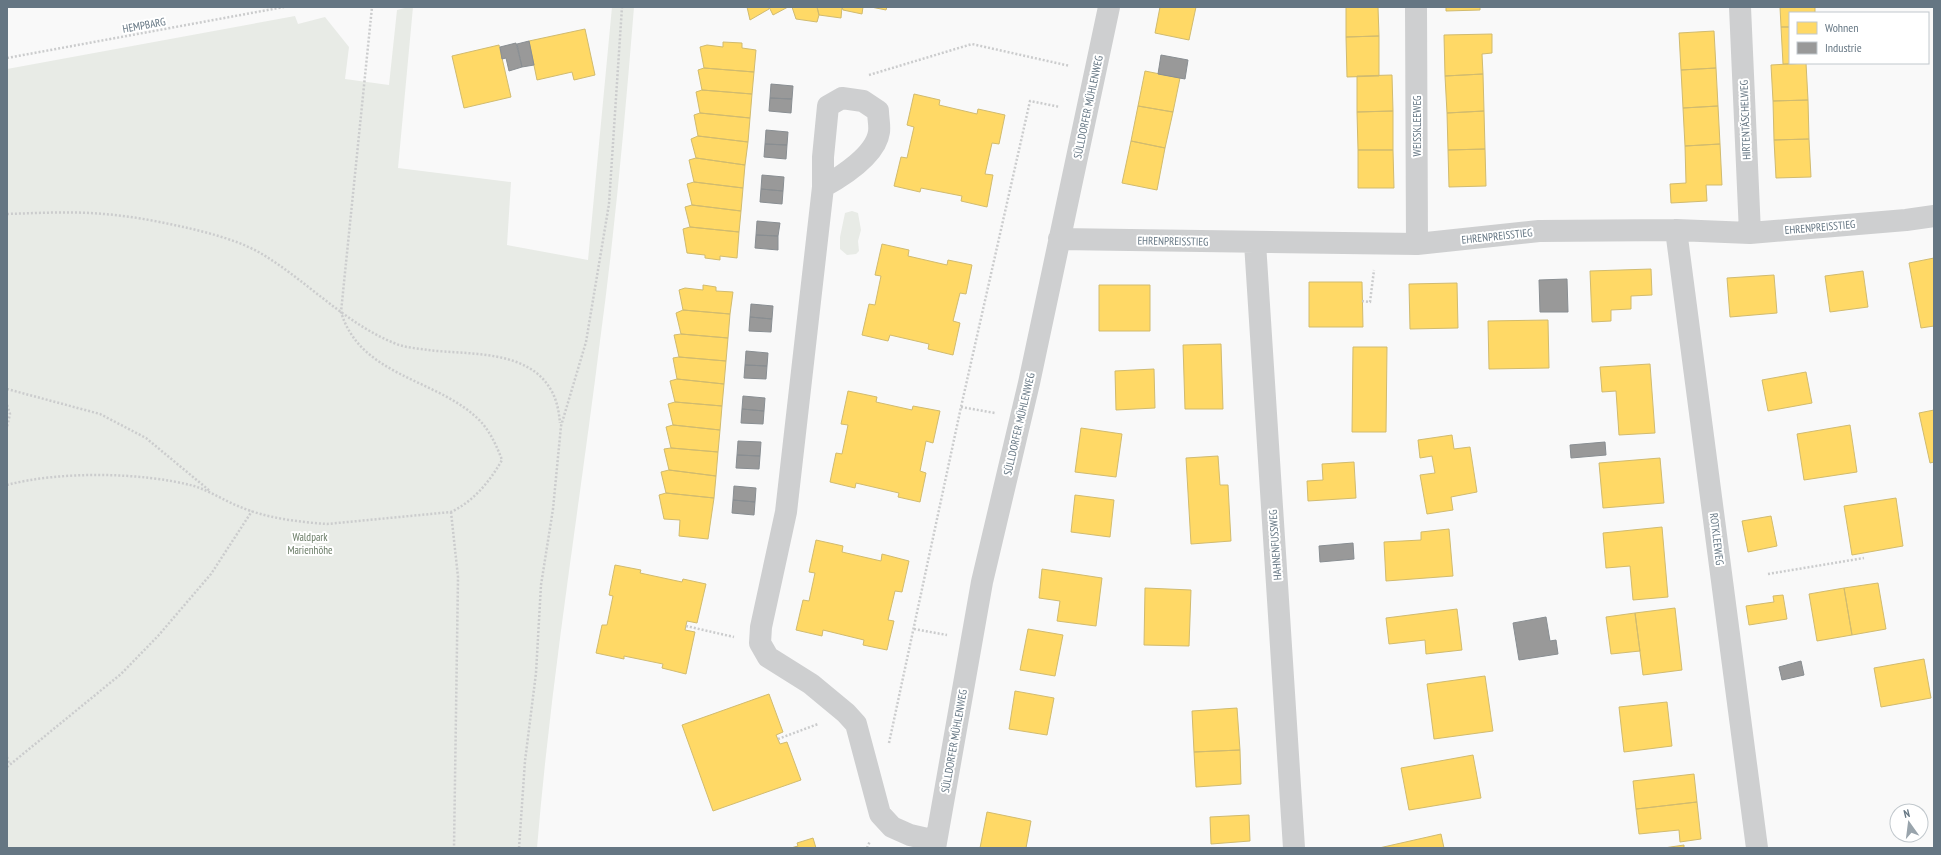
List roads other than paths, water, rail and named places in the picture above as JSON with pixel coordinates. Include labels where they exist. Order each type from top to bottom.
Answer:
[{"type":"street","name":"SÜLLDORFER MÜHLENWEG","points":[[823,187],[786,512],[760,627],[760,643],[768,657],[811,684],[846,713],[856,724],[880,814],[892,827],[936,845],[982,582],[1021,418],[1109,7]]},
{"type":"street","name":"WEISSKLEEWEG","points":[[1416,7],[1417,244]]},
{"type":"street","name":"HIRTENTÄSCHELWEG","points":[[1740,7],[1750,232]]},
{"type":"street","points":[[842,98],[863,101],[878,111],[879,134],[869,152],[848,173],[823,187],[823,158],[828,106],[842,98]]},
{"type":"street","name":"EHRENPREISSTIEG","points":[[1059,239],[1255,243],[1417,244],[1539,231],[1676,230],[1750,232],[1906,220],[1934,216]]},
{"type":"street","name":"ROTKLEEWEG","points":[[1676,230],[1757,848]]},
{"type":"street","name":"HAHNENFUSSWEG","points":[[1255,243],[1294,848]]},
{"type":"park label","name":"Waldpark Marienhöhe","points":[[310,543]]}]
